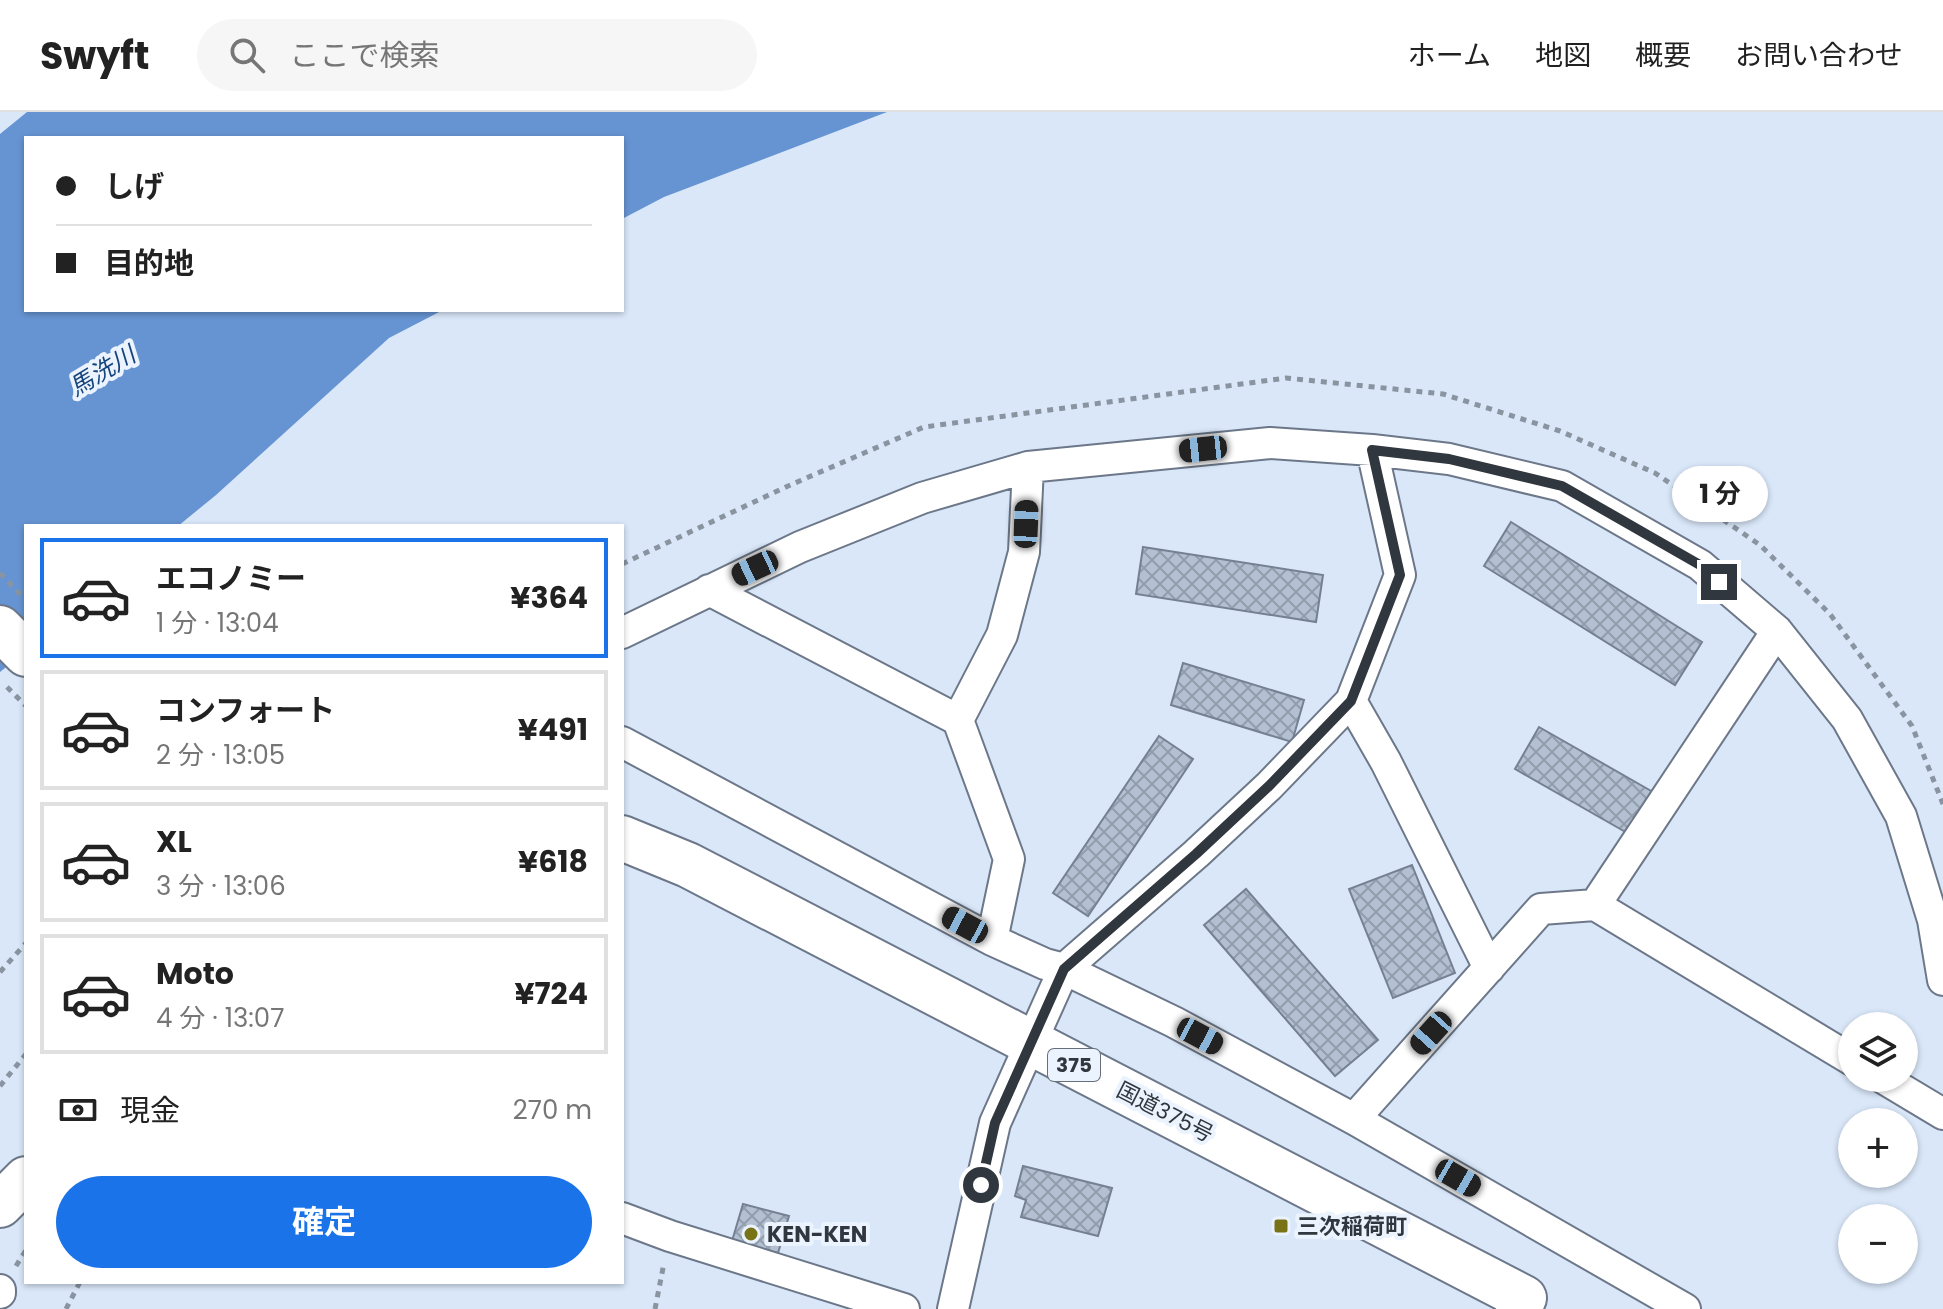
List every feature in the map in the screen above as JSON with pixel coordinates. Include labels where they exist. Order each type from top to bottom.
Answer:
[{"type":"main road","points":[[0,628],[24,652]]},
{"type":"main road","name":"国道375号","points":[[624,839],[688,865],[1529,1305]]},
{"type":"main road","points":[[0,1205],[24,1181]]},
{"type":"street","points":[[624,632],[800,547],[922,498],[1028,467],[1270,443],[1449,459],[1562,486],[1700,565],[1777,631],[1847,719],[1901,816],[1933,920],[1943,980]]},
{"type":"street","points":[[953,1309],[995,1123],[1064,969],[1196,854],[1351,701],[1400,575],[1372,450]]},
{"type":"street","points":[[958,720],[1002,635],[1024,552],[1028,467]]},
{"type":"street","points":[[709,590],[958,720],[1009,859],[992,940]]},
{"type":"street","points":[[1595,905],[1777,631]]},
{"type":"street","points":[[1351,701],[1386,762],[1489,968]]},
{"type":"street","points":[[624,743],[992,940],[1045,964],[1064,969],[1174,1022],[1354,1119],[1685,1309]]},
{"type":"street","points":[[1354,1119],[1541,909],[1595,905],[1838,1052]]},
{"type":"street","points":[[1906,1092],[1943,1114]]},
{"type":"street","points":[[624,1219],[904,1309]]},
{"type":"path","points":[[624,563],[788,486],[924,427],[1286,378],[1443,394],[1560,431],[1655,473],[1760,545],[1830,614],[1912,726],[1943,804]]},
{"type":"path","points":[[0,573],[24,598]]},
{"type":"path","points":[[0,680],[24,704]]},
{"type":"path","points":[[0,972],[24,945]]},
{"type":"path","points":[[0,1086],[24,1056]]},
{"type":"path","points":[[655,1309],[670,1236]]},
{"type":"path","points":[[66,1309],[79,1284]]},
{"type":"water","name":"馬洗川","points":[[27,112],[887,112],[664,197],[624,218],[624,136],[24,136],[24,312],[439,312],[389,338],[180,524],[24,524],[24,653],[0,672],[0,134]]},
{"type":"building","points":[[1511,522],[1702,642],[1675,685],[1484,566]]},
{"type":"building","points":[[1143,547],[1323,575],[1316,622],[1136,594]]},
{"type":"building","points":[[1183,663],[1304,700],[1292,742],[1171,705]]},
{"type":"building","points":[[1539,727],[1660,796],[1636,838],[1515,769]]},
{"type":"building","points":[[1159,736],[1193,759],[1088,916],[1053,893]]},
{"type":"building","points":[[1412,865],[1455,973],[1393,998],[1349,889]]},
{"type":"building","points":[[1246,889],[1378,1040],[1335,1076],[1204,925]]},
{"type":"building","points":[[1023,1166],[1112,1188],[1098,1236],[1021,1217],[1026,1200],[1015,1196]]},
{"type":"building","points":[[743,1204],[789,1216],[778,1253],[732,1241]]},
{"type":"place","name":"三次稲荷町","points":[[1281,1226]]},
{"type":"place","name":"KEN-KEN","points":[[751,1234]]},
{"type":"route","points":[[981,1185],[995,1123],[1064,969],[1269,786],[1351,701],[1400,575],[1372,450],[1449,459],[1562,486],[1700,565],[1719,582]]}]
